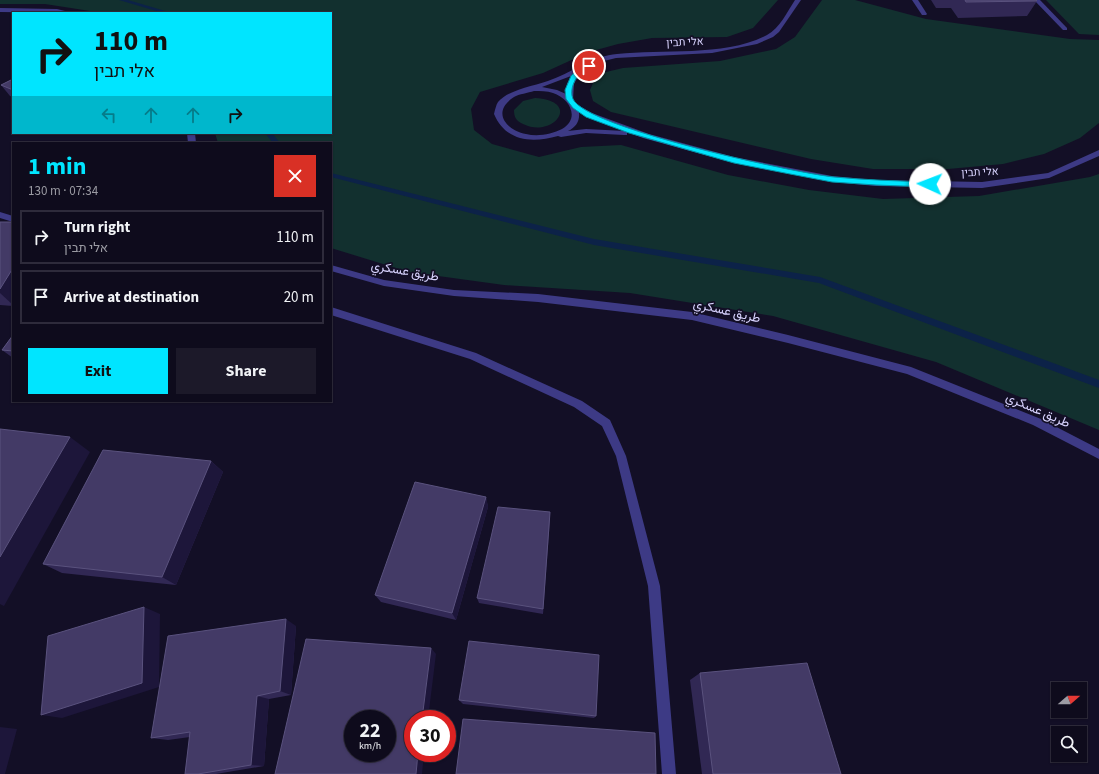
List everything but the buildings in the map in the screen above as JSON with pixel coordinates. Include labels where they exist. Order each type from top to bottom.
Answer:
[{"type":"street","name":"אלי תבין","points":[[521,91],[555,81],[598,61],[616,56],[712,51],[728,49],[756,41],[768,37],[777,30],[798,0]]},
{"type":"street","points":[[915,0],[924,14]]},
{"type":"street","points":[[1037,0],[1065,29]]},
{"type":"street","points":[[0,10],[63,12]]},
{"type":"street","name":"אלי תבין","points":[[570,99],[568,90],[570,83],[580,70]]},
{"type":"street","points":[[548,89],[560,93],[570,99],[576,106],[577,115],[574,123],[566,130],[554,136],[529,138],[517,135],[507,130],[500,123],[497,116],[501,104],[511,95],[521,91],[548,89]]},
{"type":"street","name":"אלי תבין","points":[[576,106],[589,115],[646,136],[734,160],[832,179],[876,183],[982,185],[1049,174],[1079,163],[1099,153]]},
{"type":"street","name":"אלי תבין","points":[[554,136],[586,131],[646,136]]},
{"type":"street","points":[[0,215],[12,219]]},
{"type":"street","name":"طريق عسكري","points":[[332,268],[384,283],[454,293],[538,298],[692,316],[781,337],[908,370],[1036,422],[1099,454]]},
{"type":"street","points":[[332,311],[473,356],[578,404],[606,422],[621,456],[654,586],[668,774]]},
{"type":"green space","points":[[0,0],[778,0],[753,28],[727,37],[652,38],[618,44],[589,52],[543,73],[480,92],[471,109],[474,130],[492,144],[539,157],[581,147],[621,145],[728,175],[809,190],[883,199],[979,196],[1090,177],[1099,174],[1099,430],[936,362],[773,316],[630,293],[504,285],[409,272],[332,248],[332,142],[218,142],[215,134],[332,134],[332,12],[97,12],[45,4],[0,4]]},
{"type":"green space","points":[[822,0],[855,0],[926,19],[1070,39],[1099,40],[1099,123],[1080,138],[1044,154],[1003,164],[948,169],[873,169],[811,159],[611,112],[593,101],[590,90],[594,81],[602,73],[623,68],[720,61],[776,49],[795,37]]},
{"type":"green space","points":[[1046,0],[1099,0],[1099,35],[1079,34]]},
{"type":"green space","points":[[535,98],[549,101],[558,105],[560,112],[558,118],[553,123],[544,127],[534,127],[519,122],[516,118],[514,115],[514,110],[523,101]]},
{"type":"waterway","points":[[122,0],[165,12]]},
{"type":"waterway","points":[[269,134],[276,142]]},
{"type":"waterway","points":[[332,175],[594,242],[820,280],[1099,384]]},
{"type":"route","points":[[589,66],[580,70],[574,76],[568,90],[570,99],[576,106],[589,115],[646,136],[734,160],[790,172],[832,179],[876,183],[930,184]]}]
